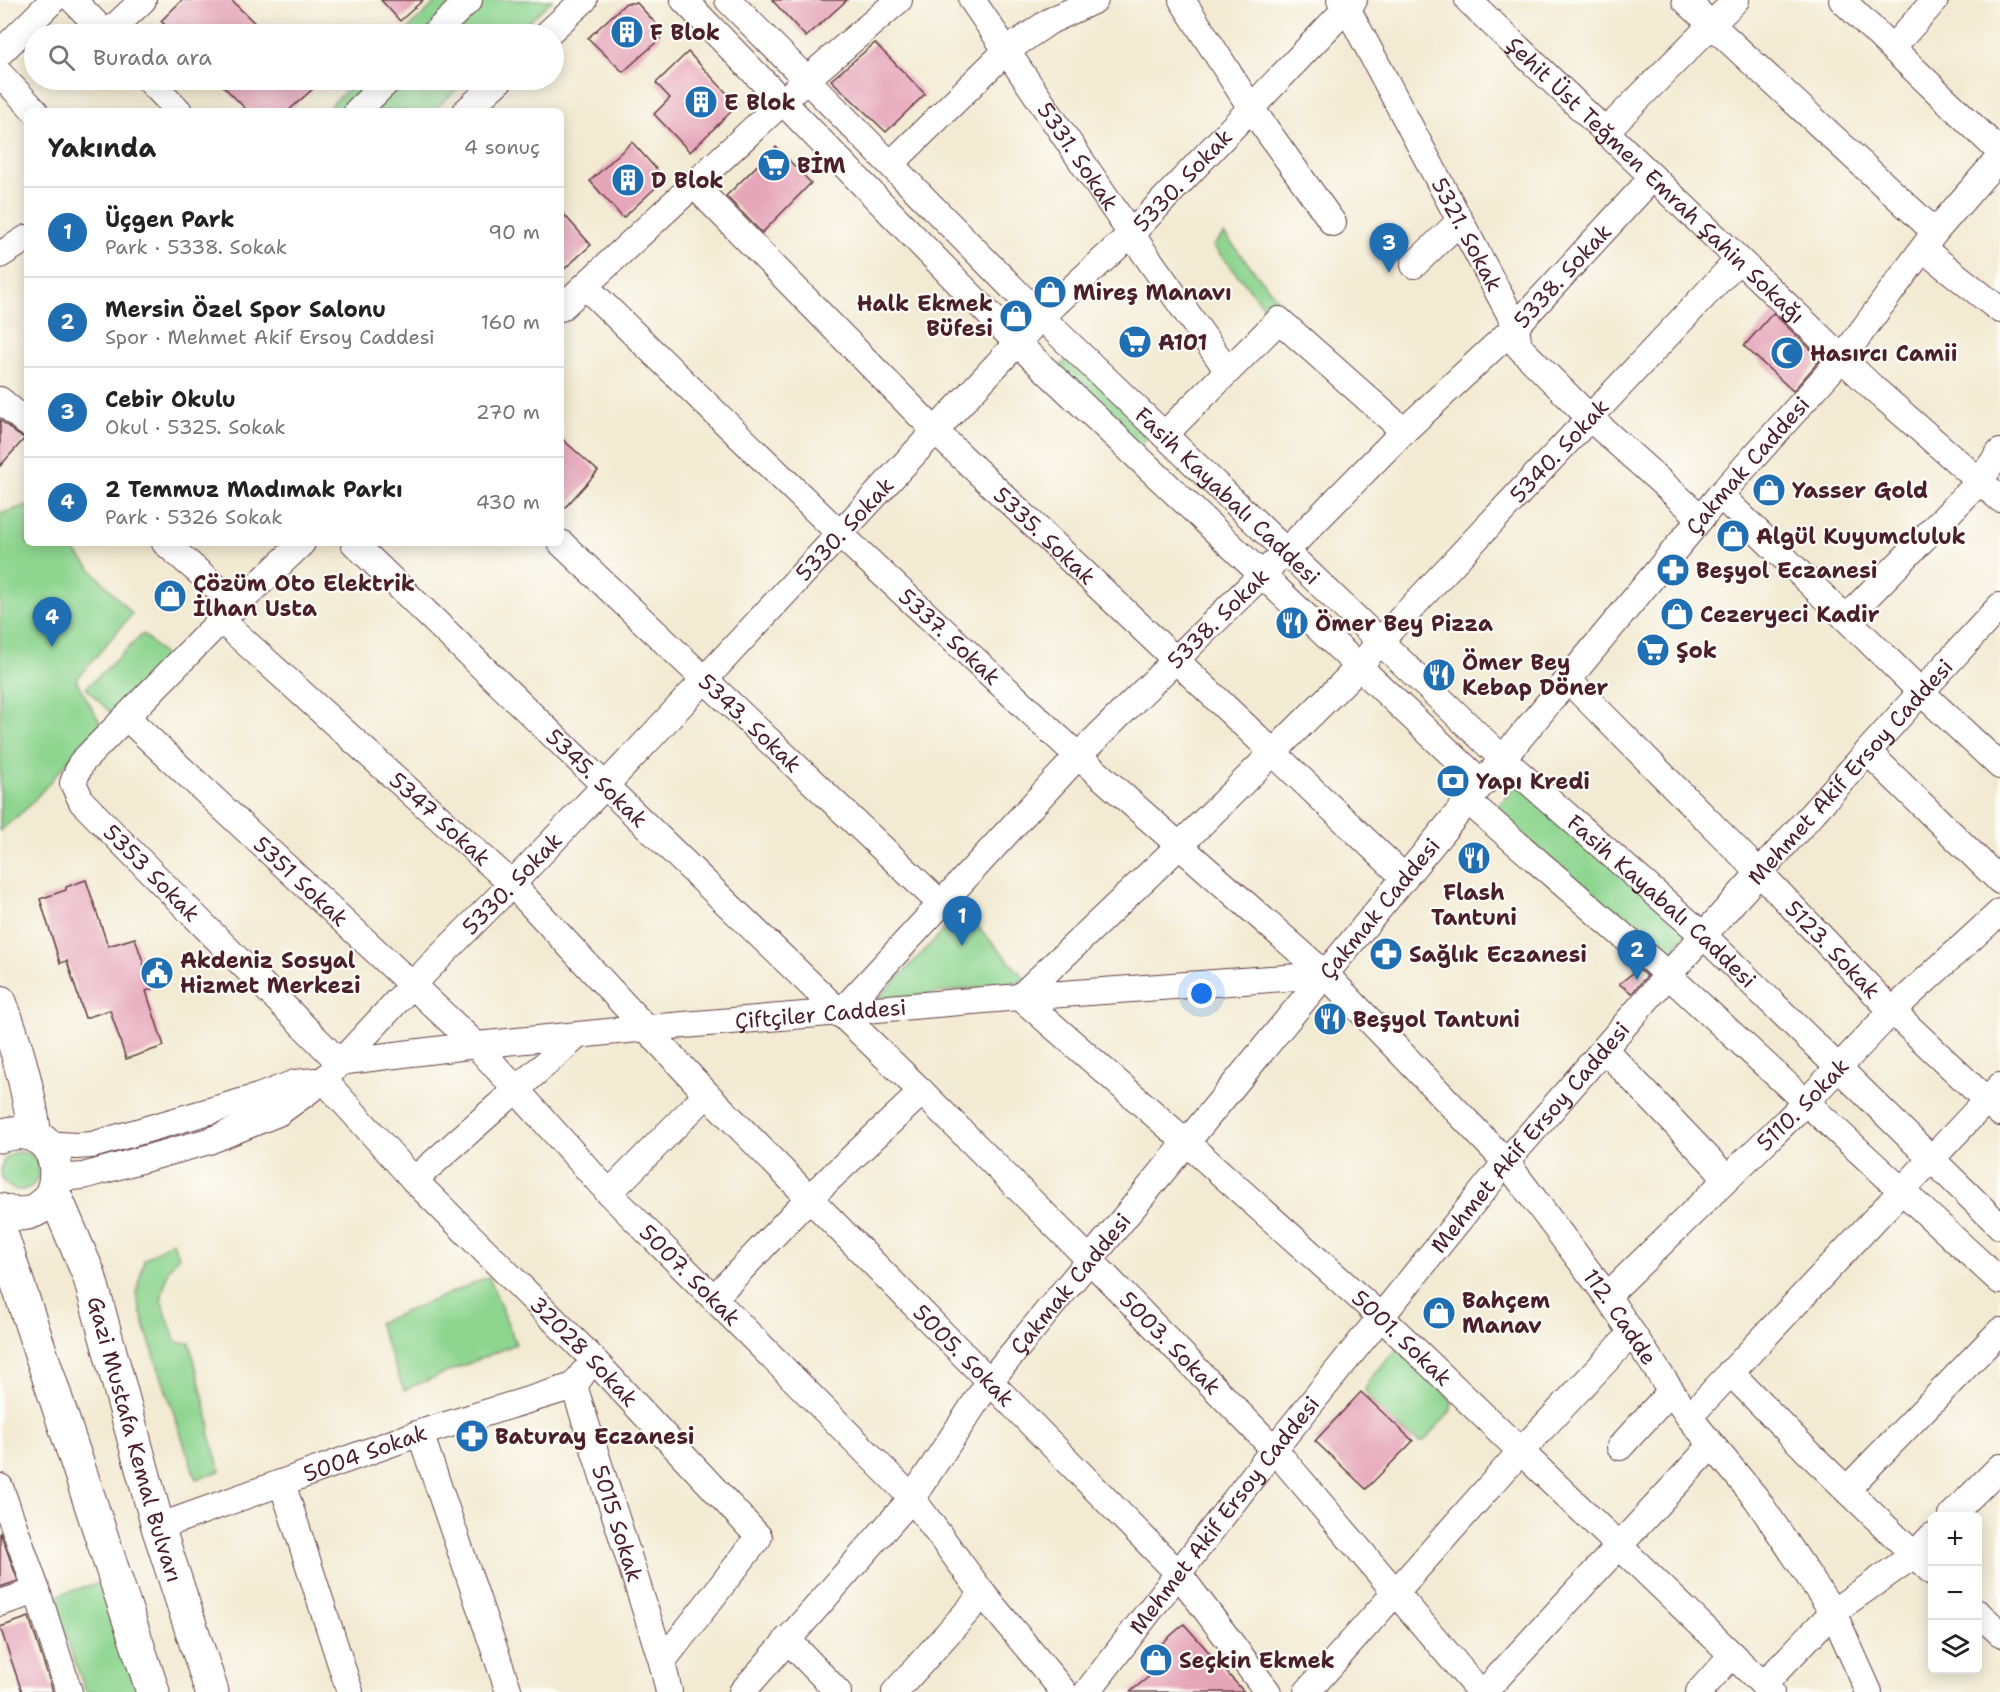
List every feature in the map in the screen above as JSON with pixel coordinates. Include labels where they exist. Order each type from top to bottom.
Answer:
[{"type":"highway","points":[[0,1002],[15,1041],[40,1140]]},
{"type":"highway","points":[[0,1136],[12,1132],[24,1133],[40,1140]]},
{"type":"highway","name":"Gazi Mustafa Kemal Bulvarı","points":[[40,1140],[52,1154],[57,1166],[55,1185],[88,1275],[158,1527],[212,1692]]},
{"type":"highway","points":[[0,1210],[14,1214],[26,1213],[46,1201],[55,1185]]},
{"type":"highway","points":[[0,1230],[153,1692]]},
{"type":"street","points":[[29,24],[53,0]]},
{"type":"street","points":[[73,0],[96,24]]},
{"type":"street","points":[[117,24],[142,0]]},
{"type":"street","points":[[444,24],[469,0]]},
{"type":"street","points":[[558,24],[584,0]]},
{"type":"street","name":"Fasih Kayabalı Caddesi","points":[[684,0],[1017,343],[1359,667],[1475,793],[1668,975],[2000,1281]]},
{"type":"street","name":"Fasih Kayabalı Caddesi","points":[[728,0],[1041,317],[1503,759],[1704,936],[2000,1226]]},
{"type":"street","points":[[564,305],[807,79],[899,0]]},
{"type":"street","name":"5331. Sokak","points":[[972,0],[1227,371]]},
{"type":"street","points":[[891,164],[1006,51],[1050,21],[1095,0]]},
{"type":"street","points":[[1182,0],[1251,108],[1333,223]]},
{"type":"street","name":"Şehit Üst Teğmen Emrah Şahin Sokağı","points":[[1468,0],[1872,387],[2000,499]]},
{"type":"street","points":[[1684,0],[2000,310]]},
{"type":"street","points":[[1605,132],[1736,0]]},
{"type":"street","points":[[1842,0],[1892,48],[1999,160]]},
{"type":"street","points":[[1892,48],[1935,0]]},
{"type":"street","name":"5330. Sokak","points":[[331,1071],[411,986],[512,885],[841,535],[1041,317],[1131,234],[1347,3]]},
{"type":"street","name":"5321. Sokak","points":[[1347,3],[1516,326],[1519,346],[1590,418],[1701,518]]},
{"type":"street","points":[[0,53],[24,29]]},
{"type":"street","points":[[0,74],[32,108]]},
{"type":"street","points":[[159,90],[176,108]]},
{"type":"street","points":[[360,108],[379,90]]},
{"type":"street","points":[[469,108],[489,90]]},
{"type":"street","name":"Çakmak Caddesi","points":[[742,1692],[912,1498],[989,1382],[1720,495],[1842,358],[1929,241],[1999,160]]},
{"type":"street","name":"5338. Sokak","points":[[839,1014],[1078,756],[1404,431],[1516,326],[1652,178]]},
{"type":"street","name":"5335. Sokak","points":[[694,185],[936,432],[1405,878]]},
{"type":"street","points":[[1414,265],[1460,221]]},
{"type":"street","points":[[0,255],[24,240]]},
{"type":"street","name":"5340. Sokak","points":[[1020,997],[1179,846],[1359,667],[1380,641],[1738,260]]},
{"type":"street","name":"5337. Sokak","points":[[585,286],[841,535],[1078,756],[1326,975]]},
{"type":"street","points":[[1164,435],[1279,320],[1404,431]]},
{"type":"street","points":[[0,400],[24,420]]},
{"type":"street","points":[[1846,618],[1980,481],[2000,452]]},
{"type":"street","points":[[1720,495],[1999,765]]},
{"type":"street","name":"5347 Sokak","points":[[168,546],[228,612],[512,885],[648,1028]]},
{"type":"street","points":[[126,717],[228,612],[299,546]]},
{"type":"street","name":"5345. Sokak","points":[[357,546],[839,1014]]},
{"type":"street","name":"5343. Sokak","points":[[564,546],[940,903]]},
{"type":"street","name":"Mehmet Akif Ersoy Caddesi","points":[[1087,1692],[1274,1449],[1506,1162],[1668,975],[2000,606]]},
{"type":"street","name":"5123. Sokak","points":[[1568,680],[1760,873],[1892,1011],[1995,1100]]},
{"type":"street","name":"5353 Sokak","points":[[126,717],[81,764],[73,783],[82,802],[331,1071]]},
{"type":"street","name":"5351 Sokak","points":[[126,717],[476,1045]]},
{"type":"street","points":[[1868,752],[2000,881]]},
{"type":"street","name":"5110. Sokak","points":[[1606,1296],[1806,1102],[1892,1011],[2000,912]]},
{"type":"street","name":"Çiftçiler Caddesi","points":[[40,1140],[76,1146],[92,1145],[258,1097],[331,1071],[476,1045],[648,1028],[839,1014],[1020,997],[1326,975]]},
{"type":"street","name":"112. Cadde","points":[[1326,975],[1506,1162],[1606,1296],[1689,1417],[1756,1498],[1833,1612],[1869,1692]]},
{"type":"street","name":"5001. Sokak","points":[[1020,997],[1381,1317],[1767,1688]]},
{"type":"street","name":"5003. Sokak","points":[[839,1014],[922,1092],[1274,1449],[1482,1692]]},
{"type":"street","name":"5005. Sokak","points":[[648,1028],[707,1094],[1178,1573],[1268,1692]]},
{"type":"street","points":[[414,1180],[515,1088],[577,1036]]},
{"type":"street","name":"5007. Sokak","points":[[476,1045],[609,1193],[912,1498],[983,1594],[1064,1692]]},
{"type":"street","points":[[1604,1049],[1727,1178]]},
{"type":"street","name":"Çiftçiler Caddesi","points":[[55,1185],[209,1141],[278,1113],[331,1071]]},
{"type":"street","name":"32028 Sokak","points":[[331,1071],[414,1180],[593,1359],[759,1537],[662,1662]]},
{"type":"street","points":[[714,1298],[809,1198],[922,1092]]},
{"type":"street","points":[[609,1193],[707,1094]]},
{"type":"street","points":[[1689,1417],[1902,1190],[1995,1100]]},
{"type":"street","points":[[1846,1490],[2000,1331]]},
{"type":"street","points":[[1307,1692],[1521,1451],[1632,1333]]},
{"type":"street","points":[[574,1386],[593,1359]]},
{"type":"street","points":[[1730,1372],[1846,1490],[1928,1568]]},
{"type":"street","name":"5004 Sokak","points":[[158,1527],[420,1433],[574,1386]]},
{"type":"street","name":"5015 Sokak","points":[[574,1386],[662,1662],[669,1692]]},
{"type":"street","points":[[1620,1447],[1671,1390]]},
{"type":"street","points":[[420,1433],[509,1692]]},
{"type":"street","points":[[1482,1692],[1712,1445]]},
{"type":"street","points":[[1955,1512],[2000,1467]]},
{"type":"street","points":[[282,1483],[350,1692]]},
{"type":"street","points":[[0,1487],[37,1591],[69,1692]]},
{"type":"street","points":[[1767,1688],[1833,1612],[1914,1555],[1928,1540]]},
{"type":"street","points":[[0,1603],[37,1591]]},
{"type":"street","points":[[895,1692],[983,1594]]},
{"type":"street","points":[[1982,1617],[2000,1633]]},
{"type":"street","points":[[787,1639],[838,1692]]},
{"type":"street","points":[[1699,1692],[1732,1654]]},
{"type":"green space","points":[[438,0],[552,0],[526,24],[413,24]]},
{"type":"green space","points":[[347,90],[456,90],[436,108],[328,108]]},
{"type":"green space","points":[[1224,234],[1287,311],[1272,316],[1213,246]]},
{"type":"green space","points":[[1073,353],[1155,430],[1136,449],[1056,371]]},
{"type":"green space","points":[[24,506],[24,546],[70,546],[132,614],[76,680],[101,724],[27,808],[0,831],[0,514]]},
{"type":"green space","points":[[143,634],[169,660],[113,715],[86,688]]},
{"type":"green space","points":[[1519,782],[1689,931],[1663,961],[1492,813]]},
{"type":"green space","points":[[963,910],[1027,981],[876,1001]]},
{"type":"green space","points":[[20,1152],[34,1157],[39,1171],[34,1185],[20,1190],[6,1185],[1,1171],[6,1157]]},
{"type":"green space","points":[[172,1241],[179,1256],[168,1270],[161,1300],[176,1342],[190,1343],[210,1425],[209,1432],[220,1471],[196,1479],[146,1331],[136,1294],[144,1260]]},
{"type":"green space","points":[[489,1277],[516,1344],[404,1390],[378,1323]]},
{"type":"green space","points":[[1398,1348],[1445,1389],[1452,1404],[1450,1412],[1424,1441],[1419,1442],[1389,1419],[1374,1404],[1365,1390],[1368,1381]]},
{"type":"green space","points":[[102,1582],[138,1692],[86,1692],[51,1597]]},
{"type":"building","points":[[182,0],[231,0],[256,24],[164,24],[161,21]]},
{"type":"building","points":[[381,0],[423,0],[400,21]]},
{"type":"building","points":[[772,0],[847,0],[806,37]]},
{"type":"building","name":"F Blok","points":[[626,3],[637,3],[659,27],[660,39],[623,72],[588,38]]},
{"type":"building","points":[[875,43],[925,94],[886,132],[831,80]]},
{"type":"building","name":"E Blok","points":[[688,52],[738,105],[690,152],[654,114],[670,98],[656,83]]},
{"type":"building","points":[[227,90],[312,90],[291,108],[245,108]]},
{"type":"building","name":"D Blok","points":[[632,142],[665,179],[623,218],[590,181]]},
{"type":"building","points":[[776,147],[811,183],[762,233],[726,196]]},
{"type":"building","points":[[564,214],[591,245],[564,269]]},
{"type":"building","name":"Hasırcı Camii","points":[[1773,313],[1821,359],[1793,391],[1744,346]]},
{"type":"building","points":[[0,420],[24,439],[0,466]]},
{"type":"building","points":[[564,441],[598,471],[564,509]]},
{"type":"building","points":[[86,880],[108,946],[135,938],[152,989],[146,991],[164,1046],[126,1059],[110,1010],[85,1018],[67,961],[60,963],[40,899]]},
{"type":"building","points":[[1638,969],[1647,976],[1632,993],[1619,984]]},
{"type":"building","points":[[1361,1392],[1413,1441],[1366,1489],[1315,1441]]},
{"type":"building","points":[[0,1532],[18,1581],[0,1587]]},
{"type":"building","points":[[29,1617],[53,1692],[22,1692],[0,1627]]},
{"type":"building","points":[[1184,1624],[1244,1692],[1130,1692],[1156,1671],[1145,1658]]},
{"type":"place","name":"F Blok","points":[[627,32]]},
{"type":"place","name":"E Blok","points":[[701,102]]},
{"type":"place","name":"BİM","points":[[774,165]]},
{"type":"place","name":"D Blok","points":[[628,180]]},
{"type":"place","name":"Cebir Okulu","points":[[1389,273]]},
{"type":"place","name":"Mireş Manavı","points":[[1050,292]]},
{"type":"place","name":"Halk Ekmek Büfesi","points":[[1016,316]]},
{"type":"place","name":"A101","points":[[1135,342]]},
{"type":"place","name":"Hasırcı Camii","points":[[1787,353]]},
{"type":"place","name":"Yasser Gold","points":[[1769,490]]},
{"type":"place","name":"Algül Kuyumcluluk","points":[[1733,536]]},
{"type":"place","name":"Beşyol Eczanesi","points":[[1673,570]]},
{"type":"place","name":"Çözüm Oto Elektrik İlhan Usta","points":[[170,596]]},
{"type":"place","name":"Cezeryeci Kadir","points":[[1677,614]]},
{"type":"place","name":"Ömer Bey Pizza","points":[[1292,623]]},
{"type":"place","name":"2 Temmuz Madımak Parkı","points":[[52,647]]},
{"type":"place","name":"Şok","points":[[1653,650]]},
{"type":"place","name":"Ömer Bey Kebap Döner","points":[[1439,675]]},
{"type":"place","name":"Yapı Kredi","points":[[1453,781]]},
{"type":"place","name":"Flash Tantuni","points":[[1474,858]]},
{"type":"place","name":"Üçgen Park","points":[[962,946]]},
{"type":"place","name":"Sağlık Eczanesi","points":[[1386,954]]},
{"type":"place","name":"Akdeniz Sosyal Hizmet Merkezi","points":[[157,973]]},
{"type":"place","name":"Mersin Özel Spor Salonu","points":[[1637,980]]},
{"type":"place","name":"Beşyol Tantuni","points":[[1330,1019]]},
{"type":"place","name":"Bahçem Manav","points":[[1439,1313]]},
{"type":"place","name":"Baturay Eczanesi","points":[[472,1436]]},
{"type":"place","name":"Seçkin Ekmek","points":[[1156,1660]]}]
